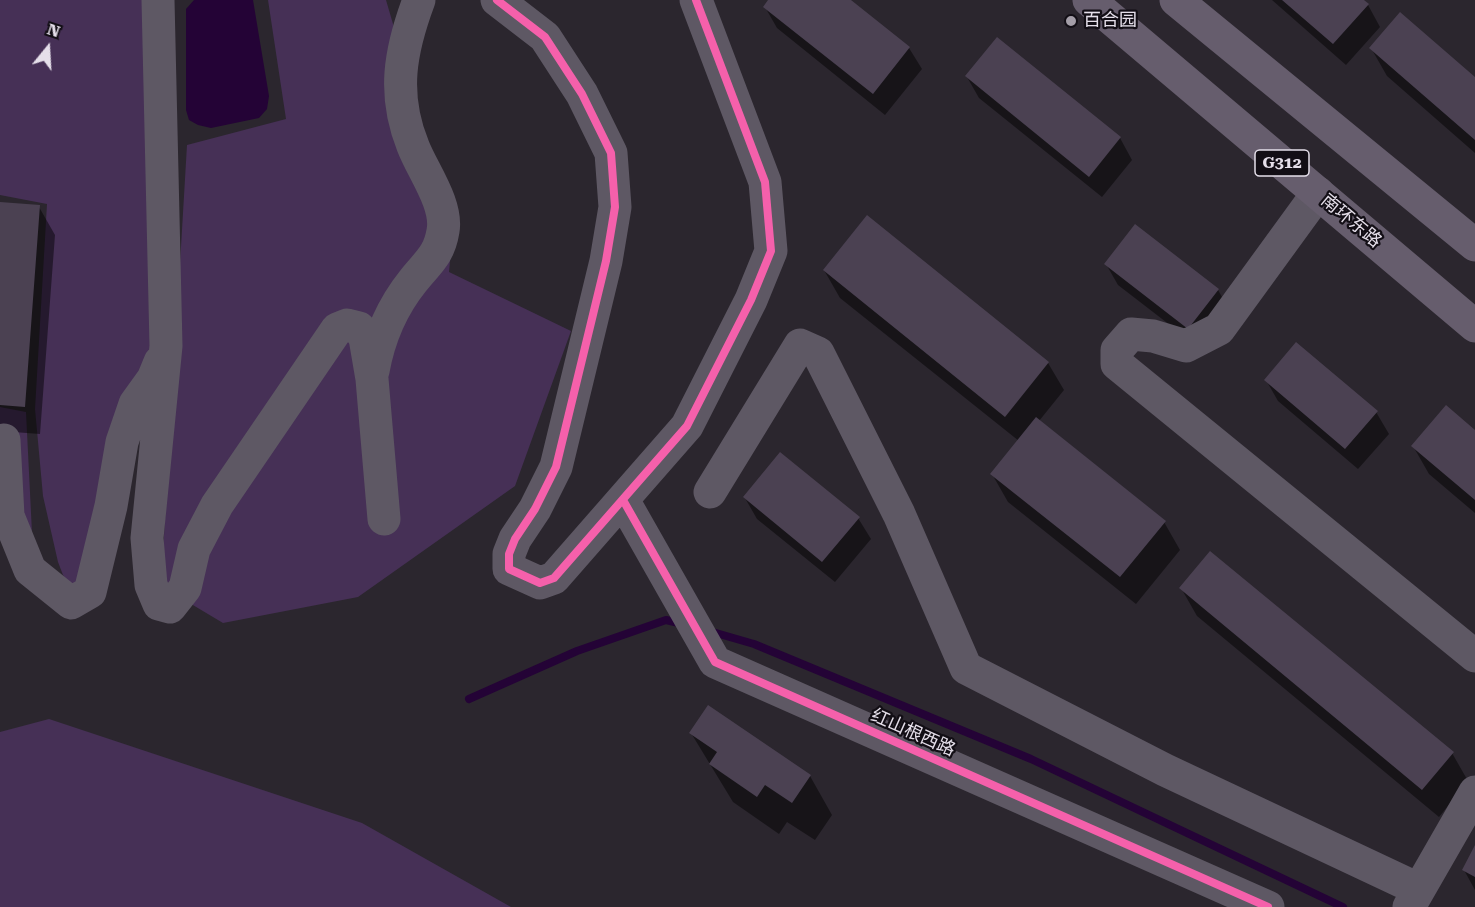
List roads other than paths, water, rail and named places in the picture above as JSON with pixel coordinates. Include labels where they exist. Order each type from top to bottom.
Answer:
[{"type":"highway","name":"南环东路","points":[[1089,0],[1475,326]]},
{"type":"highway","points":[[1176,0],[1475,245]]},
{"type":"street","points":[[158,0],[166,346],[147,537],[151,585],[159,604],[170,607],[185,588],[194,549],[217,505],[337,329],[347,325],[358,328],[365,338],[372,379],[384,519]]},
{"type":"street","points":[[372,379],[376,354],[390,316],[413,281],[434,259],[443,231],[443,215],[413,147],[401,108],[401,65],[406,36],[419,0]]},
{"type":"street","points":[[497,0],[545,37],[582,94],[611,153],[615,207],[606,261],[556,467],[535,509],[515,539],[509,554],[509,569],[540,583],[554,578],[687,426],[751,300],[771,251],[765,183],[696,0]]},
{"type":"street","points":[[1318,194],[1219,328],[1186,346],[1153,336],[1131,334],[1117,350],[1117,364],[1475,656]]},
{"type":"street","points":[[710,492],[800,345],[818,353],[899,514],[966,668],[1413,898],[1475,792]]},
{"type":"street","points":[[4,440],[9,516],[30,570],[72,603],[90,592],[111,506],[122,442],[135,404],[153,379],[166,346]]},
{"type":"street","name":"红山根西路","points":[[623,500],[715,662],[1268,907]]},
{"type":"waterway","points":[[469,699],[577,651],[666,620],[683,624]]},
{"type":"waterway","points":[[709,631],[754,644],[1031,759],[1343,907]]},
{"type":"place","name":"百合园","points":[[1071,21]]}]
